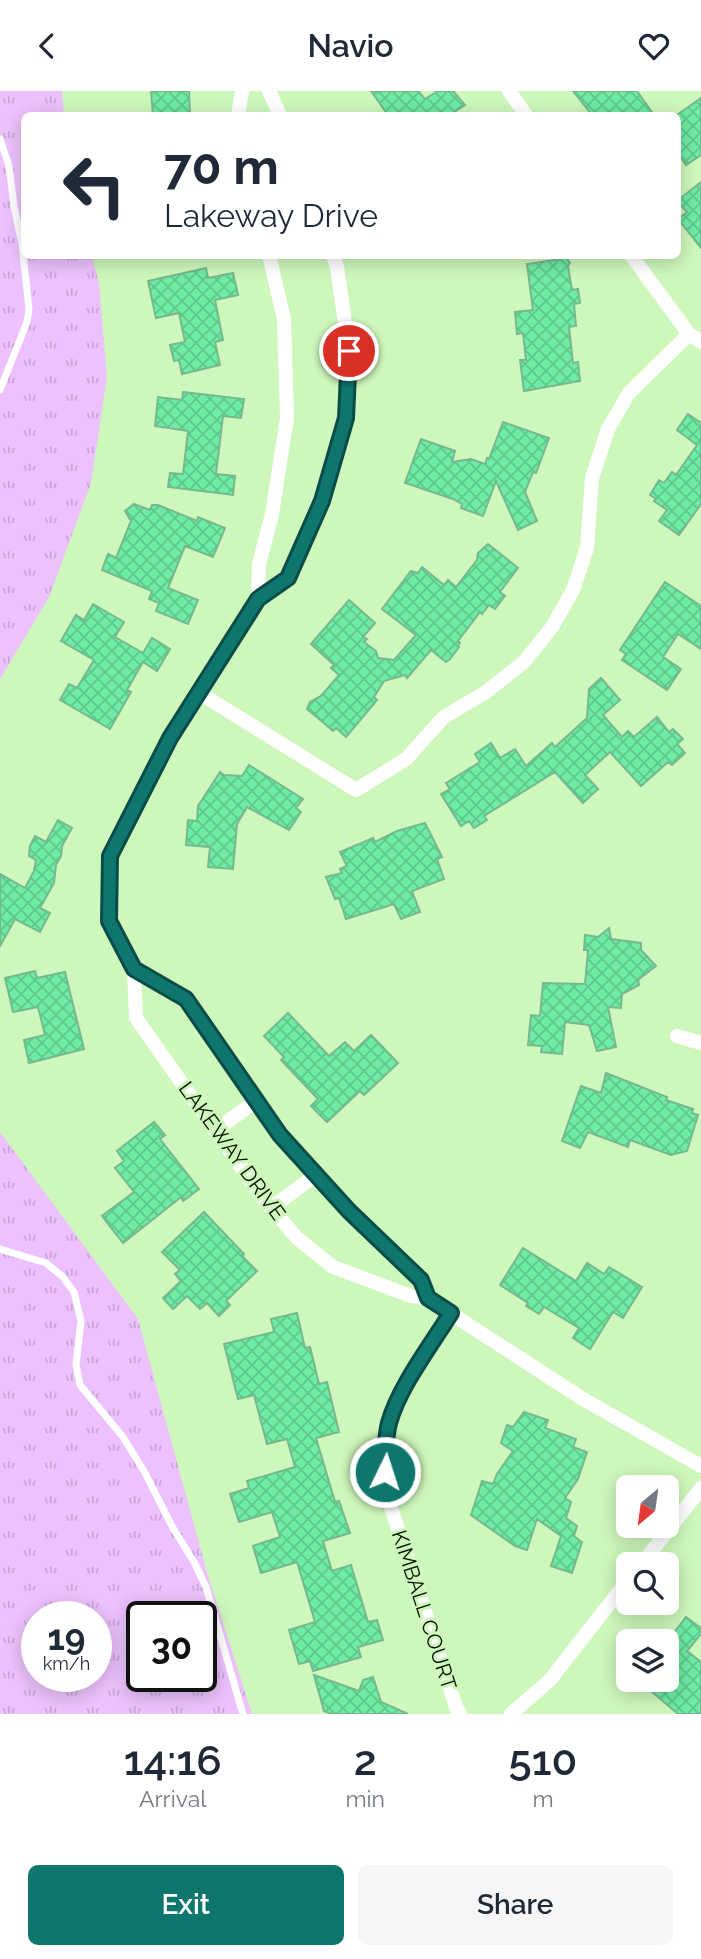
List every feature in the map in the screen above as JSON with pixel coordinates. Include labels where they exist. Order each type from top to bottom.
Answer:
[{"type":"street","points":[[238,112],[242,91]]},
{"type":"street","points":[[268,91],[278,112]]},
{"type":"street","points":[[509,91],[524,112]]},
{"type":"street","points":[[258,599],[259,564],[272,514],[286,418],[284,319],[270,259]]},
{"type":"street","name":"LAKEWAY DRIVE","points":[[334,259],[349,351],[346,418],[322,501],[288,578],[258,599],[198,692],[170,738],[110,856],[109,921],[134,969],[136,1018],[271,1208],[297,1238],[333,1267],[411,1296],[428,1298],[583,1399],[701,1466]]},
{"type":"street","points":[[198,692],[356,790],[407,759],[444,717],[486,692],[524,662],[552,627],[573,590],[587,548],[592,478],[608,429],[629,393],[695,338],[634,259]]},
{"type":"street","name":"LAKEWAY DRIVE","points":[[134,969],[186,999],[280,1135],[349,1211],[421,1280],[428,1298]]},
{"type":"street","points":[[677,1036],[701,1043]]},
{"type":"street","points":[[215,1131],[256,1101]]},
{"type":"street","points":[[271,1208],[316,1175]]},
{"type":"street","name":"KIMBALL COURT","points":[[451,1313],[406,1387],[390,1421],[385,1455],[385,1489],[438,1655],[460,1714]]},
{"type":"street","points":[[651,1552],[701,1488]]},
{"type":"street","points":[[511,1714],[550,1680],[616,1595]]},
{"type":"lane","points":[[0,139],[9,166],[21,239]]},
{"type":"lane","points":[[0,390],[27,322],[29,309],[24,259]]},
{"type":"lane","points":[[0,1249],[46,1263],[62,1276],[74,1292],[81,1321],[76,1365],[80,1385],[122,1437],[145,1471],[173,1528],[194,1562],[206,1587],[243,1714]]},
{"type":"green space","points":[[0,91],[62,91],[64,112],[21,112],[21,259],[93,259],[99,283],[107,377],[91,483],[49,597],[0,679]]},
{"type":"green space","points":[[0,1132],[138,1319],[216,1601],[126,1601],[126,1692],[217,1692],[217,1604],[252,1714],[0,1714]]},
{"type":"building","points":[[151,91],[189,91],[190,112],[153,112]]},
{"type":"building","points":[[371,91],[418,91],[425,99],[438,91],[453,91],[465,105],[454,112],[386,112]]},
{"type":"building","points":[[573,91],[637,91],[652,112],[590,112]]},
{"type":"building","points":[[701,98],[701,155],[686,165],[681,158],[681,112]]},
{"type":"building","points":[[701,182],[701,248],[681,223],[681,217],[687,212],[681,205],[681,198]]},
{"type":"building","points":[[567,259],[572,290],[578,289],[580,303],[574,304],[576,326],[569,327],[573,363],[578,362],[580,381],[524,391],[520,360],[526,360],[523,333],[517,334],[515,312],[533,310],[527,264]]},
{"type":"building","points":[[206,268],[208,278],[233,273],[238,295],[215,300],[223,340],[215,342],[220,365],[182,374],[179,360],[174,361],[170,345],[185,342],[179,313],[156,318],[148,281]]},
{"type":"building","points":[[183,392],[244,399],[241,418],[223,416],[216,474],[235,476],[233,495],[168,487],[170,473],[183,474],[188,431],[155,426],[158,397],[182,400]]},
{"type":"building","points":[[688,414],[701,423],[701,504],[679,535],[659,521],[667,510],[650,495],[659,480],[664,483],[672,472],[676,475],[697,445],[677,430]]},
{"type":"building","points":[[503,422],[549,438],[536,473],[533,472],[525,492],[537,521],[518,530],[496,481],[483,516],[461,508],[462,504],[453,499],[405,483],[421,439],[455,451],[452,462],[471,459],[485,464]]},
{"type":"building","points":[[134,504],[150,510],[152,505],[158,505],[197,521],[198,517],[225,528],[213,557],[185,546],[168,588],[198,600],[188,624],[156,611],[159,603],[149,599],[152,591],[102,570],[108,554],[116,558],[131,521],[125,511]]},
{"type":"building","points":[[488,544],[518,568],[500,592],[505,596],[495,609],[489,605],[482,614],[480,612],[458,641],[459,647],[450,659],[446,662],[431,650],[407,678],[405,675],[384,681],[374,697],[377,700],[346,737],[336,728],[333,731],[307,709],[310,702],[321,696],[339,675],[331,668],[334,665],[311,644],[349,600],[375,623],[363,637],[367,639],[364,642],[376,651],[378,658],[394,660],[416,635],[382,609],[411,571],[418,573],[422,567],[444,585],[448,580],[456,587],[477,560],[478,553]]},
{"type":"building","points":[[665,582],[701,606],[701,649],[678,634],[663,657],[681,669],[667,690],[622,660],[626,654],[620,650]]},
{"type":"building","points":[[93,604],[124,622],[115,637],[143,653],[152,638],[170,649],[157,671],[143,662],[127,690],[131,692],[110,729],[60,700],[69,684],[77,688],[94,660],[61,641],[76,615],[84,620]]},
{"type":"building","points":[[601,678],[620,700],[603,715],[622,737],[628,731],[634,737],[657,717],[669,732],[673,729],[683,739],[677,744],[685,753],[672,765],[668,762],[641,786],[610,752],[585,775],[598,789],[583,803],[555,772],[484,816],[487,820],[474,828],[469,821],[461,826],[441,794],[450,789],[446,783],[480,762],[475,754],[491,743],[500,758],[515,749],[526,766],[552,743],[555,747],[587,718],[589,689]]},
{"type":"building","points":[[249,765],[303,799],[296,808],[301,812],[289,830],[247,807],[237,824],[233,869],[208,867],[210,847],[186,845],[188,820],[197,821],[198,806],[220,772],[224,775],[242,776]]},
{"type":"building","points":[[58,820],[72,828],[62,846],[54,883],[40,908],[50,913],[40,932],[15,919],[0,946],[0,874],[25,888],[34,871],[36,860],[29,856],[30,846],[35,836],[46,842]]},
{"type":"building","points":[[425,823],[442,857],[437,859],[444,879],[412,891],[420,912],[401,919],[394,904],[346,919],[339,898],[335,899],[326,877],[342,873],[340,869],[347,866],[340,852],[373,838],[375,842],[397,831]]},
{"type":"building","points":[[609,928],[611,939],[641,943],[641,950],[656,966],[638,980],[639,985],[622,994],[621,1008],[608,1007],[616,1047],[597,1051],[589,1025],[565,1022],[562,1054],[541,1052],[542,1046],[528,1045],[531,1015],[540,1016],[543,983],[585,984],[588,950],[584,950],[585,935],[598,937]]},
{"type":"building","points":[[35,971],[37,978],[65,972],[84,1049],[29,1063],[24,1040],[45,1035],[38,1007],[13,1012],[5,978]]},
{"type":"building","points":[[288,1013],[329,1056],[345,1042],[354,1051],[371,1035],[398,1063],[364,1095],[360,1091],[327,1122],[311,1106],[318,1099],[281,1060],[284,1057],[264,1036]]},
{"type":"building","points":[[606,1073],[693,1109],[692,1113],[698,1115],[687,1151],[671,1155],[630,1140],[628,1147],[588,1132],[580,1148],[562,1141],[581,1086],[601,1093]]},
{"type":"building","points":[[154,1122],[165,1135],[160,1139],[199,1189],[183,1201],[181,1197],[123,1243],[102,1216],[134,1192],[115,1168],[124,1161],[117,1151]]},
{"type":"building","points":[[204,1212],[257,1271],[226,1301],[230,1305],[219,1316],[207,1303],[200,1309],[187,1296],[173,1309],[163,1298],[181,1281],[175,1274],[180,1270],[162,1252]]},
{"type":"building","points":[[523,1248],[576,1281],[587,1263],[604,1274],[609,1267],[642,1287],[623,1318],[613,1312],[590,1349],[573,1338],[579,1328],[544,1307],[539,1314],[526,1306],[528,1303],[500,1285]]},
{"type":"building","points":[[297,1313],[305,1348],[310,1347],[319,1384],[327,1382],[339,1432],[316,1438],[335,1502],[339,1501],[350,1533],[323,1541],[332,1571],[351,1565],[368,1622],[377,1620],[383,1640],[358,1647],[361,1657],[313,1671],[310,1661],[299,1664],[289,1630],[315,1622],[297,1562],[261,1573],[253,1546],[280,1537],[272,1512],[239,1522],[230,1494],[249,1488],[247,1481],[295,1467],[287,1439],[267,1444],[254,1395],[238,1399],[224,1344],[274,1332],[271,1319]]},
{"type":"building","points":[[524,1412],[548,1420],[545,1428],[576,1439],[573,1447],[587,1452],[578,1479],[565,1498],[571,1502],[566,1518],[577,1526],[574,1536],[582,1542],[572,1573],[551,1566],[561,1536],[537,1519],[527,1550],[515,1546],[471,1515],[482,1481],[493,1484],[513,1451],[501,1443],[507,1425],[513,1427]]},
{"type":"building","points":[[686,1617],[701,1628],[701,1634],[687,1651],[701,1662],[701,1714],[678,1714],[652,1692],[679,1692],[679,1629],[677,1629]]},
{"type":"building","points":[[314,1675],[359,1691],[363,1680],[373,1677],[381,1702],[408,1714],[332,1714],[324,1711]]},
{"type":"route","points":[[349,351],[346,418],[322,501],[288,578],[258,599],[230,641],[170,738],[110,856],[109,921],[134,969],[186,999],[280,1135],[349,1211],[421,1280],[428,1298],[451,1313],[406,1387],[390,1421],[385,1472]]}]
